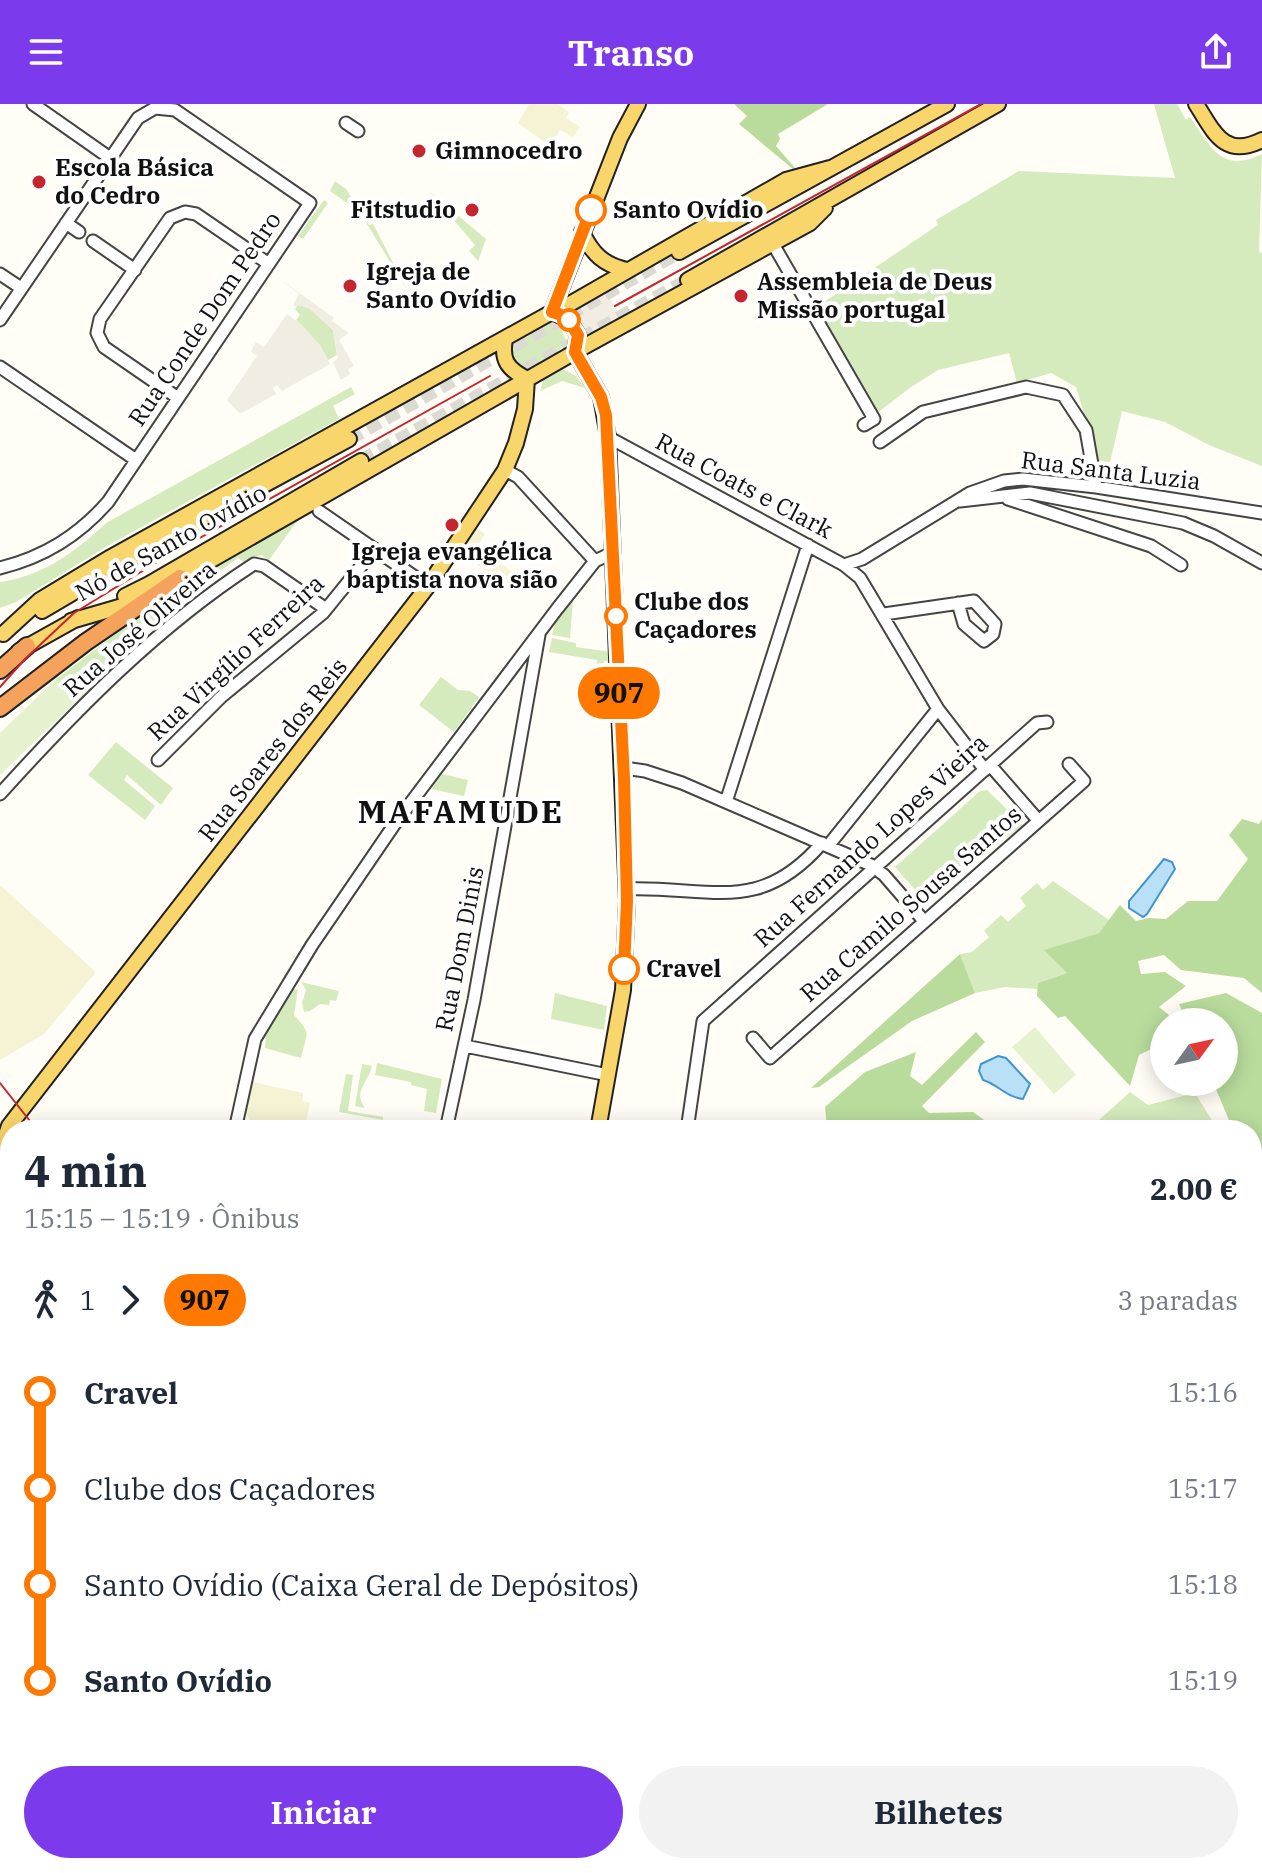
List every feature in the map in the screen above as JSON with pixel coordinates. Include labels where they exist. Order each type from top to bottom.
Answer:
[{"type":"highway","points":[[0,708],[86,642],[180,578]]},
{"type":"highway","points":[[0,670],[27,646]]},
{"type":"main road","points":[[553,312],[620,138],[638,104]]},
{"type":"main road","points":[[679,252],[947,104]]},
{"type":"main road","points":[[688,280],[998,104]]},
{"type":"main road","points":[[1196,104],[1221,141],[1233,147],[1247,147],[1262,140]]},
{"type":"main road","points":[[2,634],[40,600],[111,557],[786,180],[830,168]]},
{"type":"main road","points":[[71,621],[126,605],[180,578],[527,379],[810,223],[835,198]]},
{"type":"main road","points":[[582,232],[599,259],[627,270]]},
{"type":"main road","points":[[553,312],[568,319],[578,335],[575,352],[601,397],[608,437],[627,889],[623,990],[600,1120]]},
{"type":"main road","points":[[505,339],[504,360],[510,370],[527,379]]},
{"type":"main road","name":"Rua Soares dos Reis","points":[[14,1120],[428,586],[505,470],[525,409],[527,379]]},
{"type":"main road","name":"Nó de Santo Ovídio","points":[[2,634],[157,543],[349,439]]},
{"type":"main road","name":"Nó de Santo Ovídio","points":[[0,661],[71,621],[149,584],[361,461]]},
{"type":"street","points":[[0,320],[110,158],[33,104]]},
{"type":"street","name":"Rua Conde Dom Pedro","points":[[0,568],[35,558],[89,524],[108,502],[310,203],[175,110],[155,108],[138,118],[110,158]]},
{"type":"street","points":[[346,123],[358,131]]},
{"type":"street","points":[[178,398],[104,347],[97,333],[100,319],[170,218],[185,212],[196,214],[269,264]]},
{"type":"street","points":[[66,223],[79,232]]},
{"type":"street","points":[[93,241],[135,270]]},
{"type":"street","points":[[773,244],[874,419],[864,425]]},
{"type":"street","points":[[0,274],[21,288]]},
{"type":"street","points":[[0,367],[136,460]]},
{"type":"street","points":[[880,442],[923,412],[1026,387],[1063,395],[1086,430],[1096,487]]},
{"type":"street","name":"Rua Coats e Clark","points":[[608,437],[844,565],[862,559],[959,501],[1030,493],[1183,523],[1214,536],[1262,563]]},
{"type":"street","points":[[505,470],[518,477],[595,561]]},
{"type":"street","name":"Rua Santa Luzia","points":[[959,501],[985,485],[1014,480],[1096,487],[1262,513]]},
{"type":"street","points":[[1004,498],[1151,546],[1181,565]]},
{"type":"street","points":[[319,511],[428,586]]},
{"type":"street","points":[[726,802],[808,545]]},
{"type":"street","name":"Rua Virgílio Ferreira","points":[[158,760],[221,697],[326,609],[375,549]]},
{"type":"street","points":[[237,1120],[249,1057],[267,1015],[394,825],[595,561],[614,552]]},
{"type":"street","name":"Rua José Oliveira","points":[[0,794],[83,705],[162,635],[254,564],[264,566],[326,609]]},
{"type":"street","points":[[844,565],[860,578],[884,614],[938,709],[987,768],[1038,820]]},
{"type":"street","points":[[884,614],[958,603]]},
{"type":"street","name":"Rua Dom Dinis","points":[[448,1120],[465,1046],[539,634]]},
{"type":"street","points":[[627,889],[730,894],[753,890],[786,877],[825,844],[938,709]]},
{"type":"street","name":"Rua Fernando Lopes Vieira","points":[[688,1120],[703,1021],[1037,723],[1047,722]]},
{"type":"street","name":"Rua Camilo Sousa Santos","points":[[753,1038],[770,1058],[1084,781],[1069,764]]},
{"type":"street","points":[[624,768],[657,775],[726,802],[874,867],[924,921]]},
{"type":"street","points":[[465,1046],[608,1075]]},
{"type":"shaded area","points":[[529,104],[558,104],[569,112],[566,118],[580,127],[573,137],[560,130],[550,146],[518,123]]},
{"type":"shaded area","points":[[277,277],[334,318],[332,321],[349,333],[339,340],[354,366],[348,369],[350,374],[341,380],[333,362],[338,359],[333,330],[309,308],[293,305],[299,294]]},
{"type":"shaded area","points":[[604,288],[621,318],[585,338],[568,308]]},
{"type":"shaded area","points":[[287,314],[319,344],[330,364],[282,391],[277,385],[273,388],[276,394],[240,414],[227,400],[257,356],[251,351],[256,342],[264,347]]},
{"type":"shaded area","points":[[477,528],[485,534],[478,545],[516,575],[508,588],[461,552]]},
{"type":"shaded area","points":[[0,885],[96,972],[44,1034],[0,1060]]},
{"type":"shaded area","points":[[253,1082],[303,1093],[303,1101],[310,1103],[306,1120],[250,1120],[246,1113]]},
{"type":"green space","points":[[734,104],[828,104],[778,134],[780,139],[776,146],[793,169],[739,124],[747,116]]},
{"type":"green space","points":[[1154,104],[1177,104],[1186,120],[1190,117],[1211,147],[1227,159],[1236,161],[1262,154],[1259,252],[1262,253],[1262,466],[1209,445],[1165,422],[1122,411],[1105,484],[1076,387],[1051,373],[1017,383],[1009,353],[938,370],[876,414],[821,317],[824,302],[938,225],[936,220],[1019,171],[1175,178]]},
{"type":"green space","points":[[335,181],[346,189],[369,225],[373,224],[407,291],[364,219],[357,210],[330,191]]},
{"type":"green space","points":[[430,192],[486,239],[478,261],[469,251],[475,245]]},
{"type":"green space","points":[[324,200],[328,203],[303,239],[298,236]]},
{"type":"green space","points":[[409,293],[415,305],[408,309]]},
{"type":"green space","points":[[298,305],[309,308],[333,330],[337,355],[328,360],[319,344],[296,320],[300,315],[295,309]]},
{"type":"green space","points":[[548,324],[561,328],[566,341],[539,365],[529,369],[520,367],[512,360],[513,345]]},
{"type":"green space","points":[[563,369],[576,376],[585,388],[562,381],[540,391],[543,381]]},
{"type":"green space","points":[[351,387],[355,394],[333,406],[339,419],[114,542],[16,602],[0,608],[0,582],[44,569],[106,523]]},
{"type":"green space","points":[[298,520],[269,560],[261,555],[245,563],[238,558],[184,597],[116,654],[120,662],[77,701],[55,680],[163,598]]},
{"type":"green space","points":[[573,600],[570,638],[552,635],[555,622]]},
{"type":"green space","points":[[552,638],[576,643],[576,647],[611,652],[612,662],[604,661],[604,676],[595,675],[597,660],[549,652]]},
{"type":"green space","points":[[441,677],[458,690],[470,691],[479,697],[454,732],[419,705]]},
{"type":"green space","points":[[55,680],[77,701],[0,775],[0,733]]},
{"type":"green space","points":[[116,742],[173,788],[161,805],[127,775],[124,780],[155,806],[145,820],[88,775]]},
{"type":"green space","points":[[442,774],[468,780],[464,796],[431,789]]},
{"type":"green space","points":[[987,790],[1023,825],[924,900],[895,867],[980,791]]},
{"type":"green space","points":[[1242,819],[1259,824],[1262,819],[1262,993],[1244,978],[1181,970],[1164,955],[1138,961],[1141,974],[1165,972],[1186,986],[1160,1008],[1150,1008],[1150,1050],[1139,1055],[1130,1086],[1065,1016],[1058,1018],[1037,996],[1038,983],[1067,973],[1044,950],[1099,933],[1120,905],[1136,921],[1166,919],[1188,901],[1217,901],[1248,859],[1229,835]]},
{"type":"green space","points":[[1053,881],[1109,920],[1099,933],[1045,950],[1067,973],[1038,983],[1038,989],[1005,987],[975,993],[960,954],[972,952],[989,937],[984,931],[1001,915],[1008,922],[1026,906],[1020,898],[1037,883],[1043,890]]},
{"type":"green space","points":[[960,954],[975,993],[912,1021],[819,1087],[811,1088]]},
{"type":"green space","points":[[301,982],[339,991],[336,1001],[330,1000],[329,1005],[320,1004],[304,1012],[302,1003],[306,990]]},
{"type":"green space","points":[[293,989],[298,989],[294,1015],[304,1026],[306,1034],[301,1058],[265,1048],[266,1035]]},
{"type":"green space","points":[[555,993],[607,1006],[604,1030],[551,1019]]},
{"type":"green space","points":[[1226,993],[1262,1013],[1262,1120],[1229,1120],[1219,1096],[1238,1096],[1238,1008],[1181,1008],[1179,1004]]},
{"type":"green space","points":[[1035,1027],[1076,1075],[1054,1094],[1012,1047]]},
{"type":"green space","points":[[976,1032],[985,1042],[922,1106],[929,1113],[973,1112],[984,1120],[826,1120],[825,1107],[865,1072],[916,1052],[910,1076],[922,1085]]},
{"type":"green space","points":[[377,1063],[442,1079],[436,1113],[424,1111],[427,1089],[411,1085],[411,1082],[375,1075]]},
{"type":"green space","points":[[362,1064],[372,1066],[360,1097],[365,1108],[355,1106]]},
{"type":"green space","points":[[346,1074],[353,1075],[348,1111],[383,1117],[383,1120],[339,1112]]},
{"type":"green space","points":[[1130,1092],[1148,1105],[1183,1096],[1197,1096],[1212,1120],[1099,1120]]},
{"type":"water","points":[[1164,859],[1172,862],[1175,869],[1143,917],[1129,908],[1129,901]]},
{"type":"water","points":[[998,1056],[1006,1058],[1030,1084],[1023,1099],[983,1080],[979,1071],[981,1064]]},
{"type":"tunnel","points":[[349,439],[679,252]]},
{"type":"tunnel","points":[[361,461],[688,280]]},
{"type":"tram line","points":[[615,306],[981,104]]},
{"type":"tram line","points":[[0,687],[74,613],[162,559],[490,376]]},
{"type":"tram line","points":[[0,1083],[29,1120]]},
{"type":"bus line","name":"907","points":[[591,210],[552,312],[568,319],[578,335],[575,352],[601,397],[606,415],[624,779],[627,901],[624,969]]},
{"type":"place","name":"Gimnocedro","points":[[419,151]]},
{"type":"place","name":"Escola Básica do Cedro","points":[[39,182]]},
{"type":"place","name":"Fitstudio","points":[[472,210]]},
{"type":"place","name":"Santo Ovídio","points":[[591,210]]},
{"type":"place","name":"Igreja de Santo Ovídio","points":[[350,286]]},
{"type":"place","name":"Assembleia de Deus Missão portugal","points":[[741,296]]},
{"type":"place","name":"Igreja evangélica baptista nova sião","points":[[452,525]]},
{"type":"place","name":"Clube dos Caçadores","points":[[616,616]]},
{"type":"place","name":"Cravel","points":[[624,969]]},
{"type":"district","name":"MAFAMUDE","points":[[461,812]]}]
